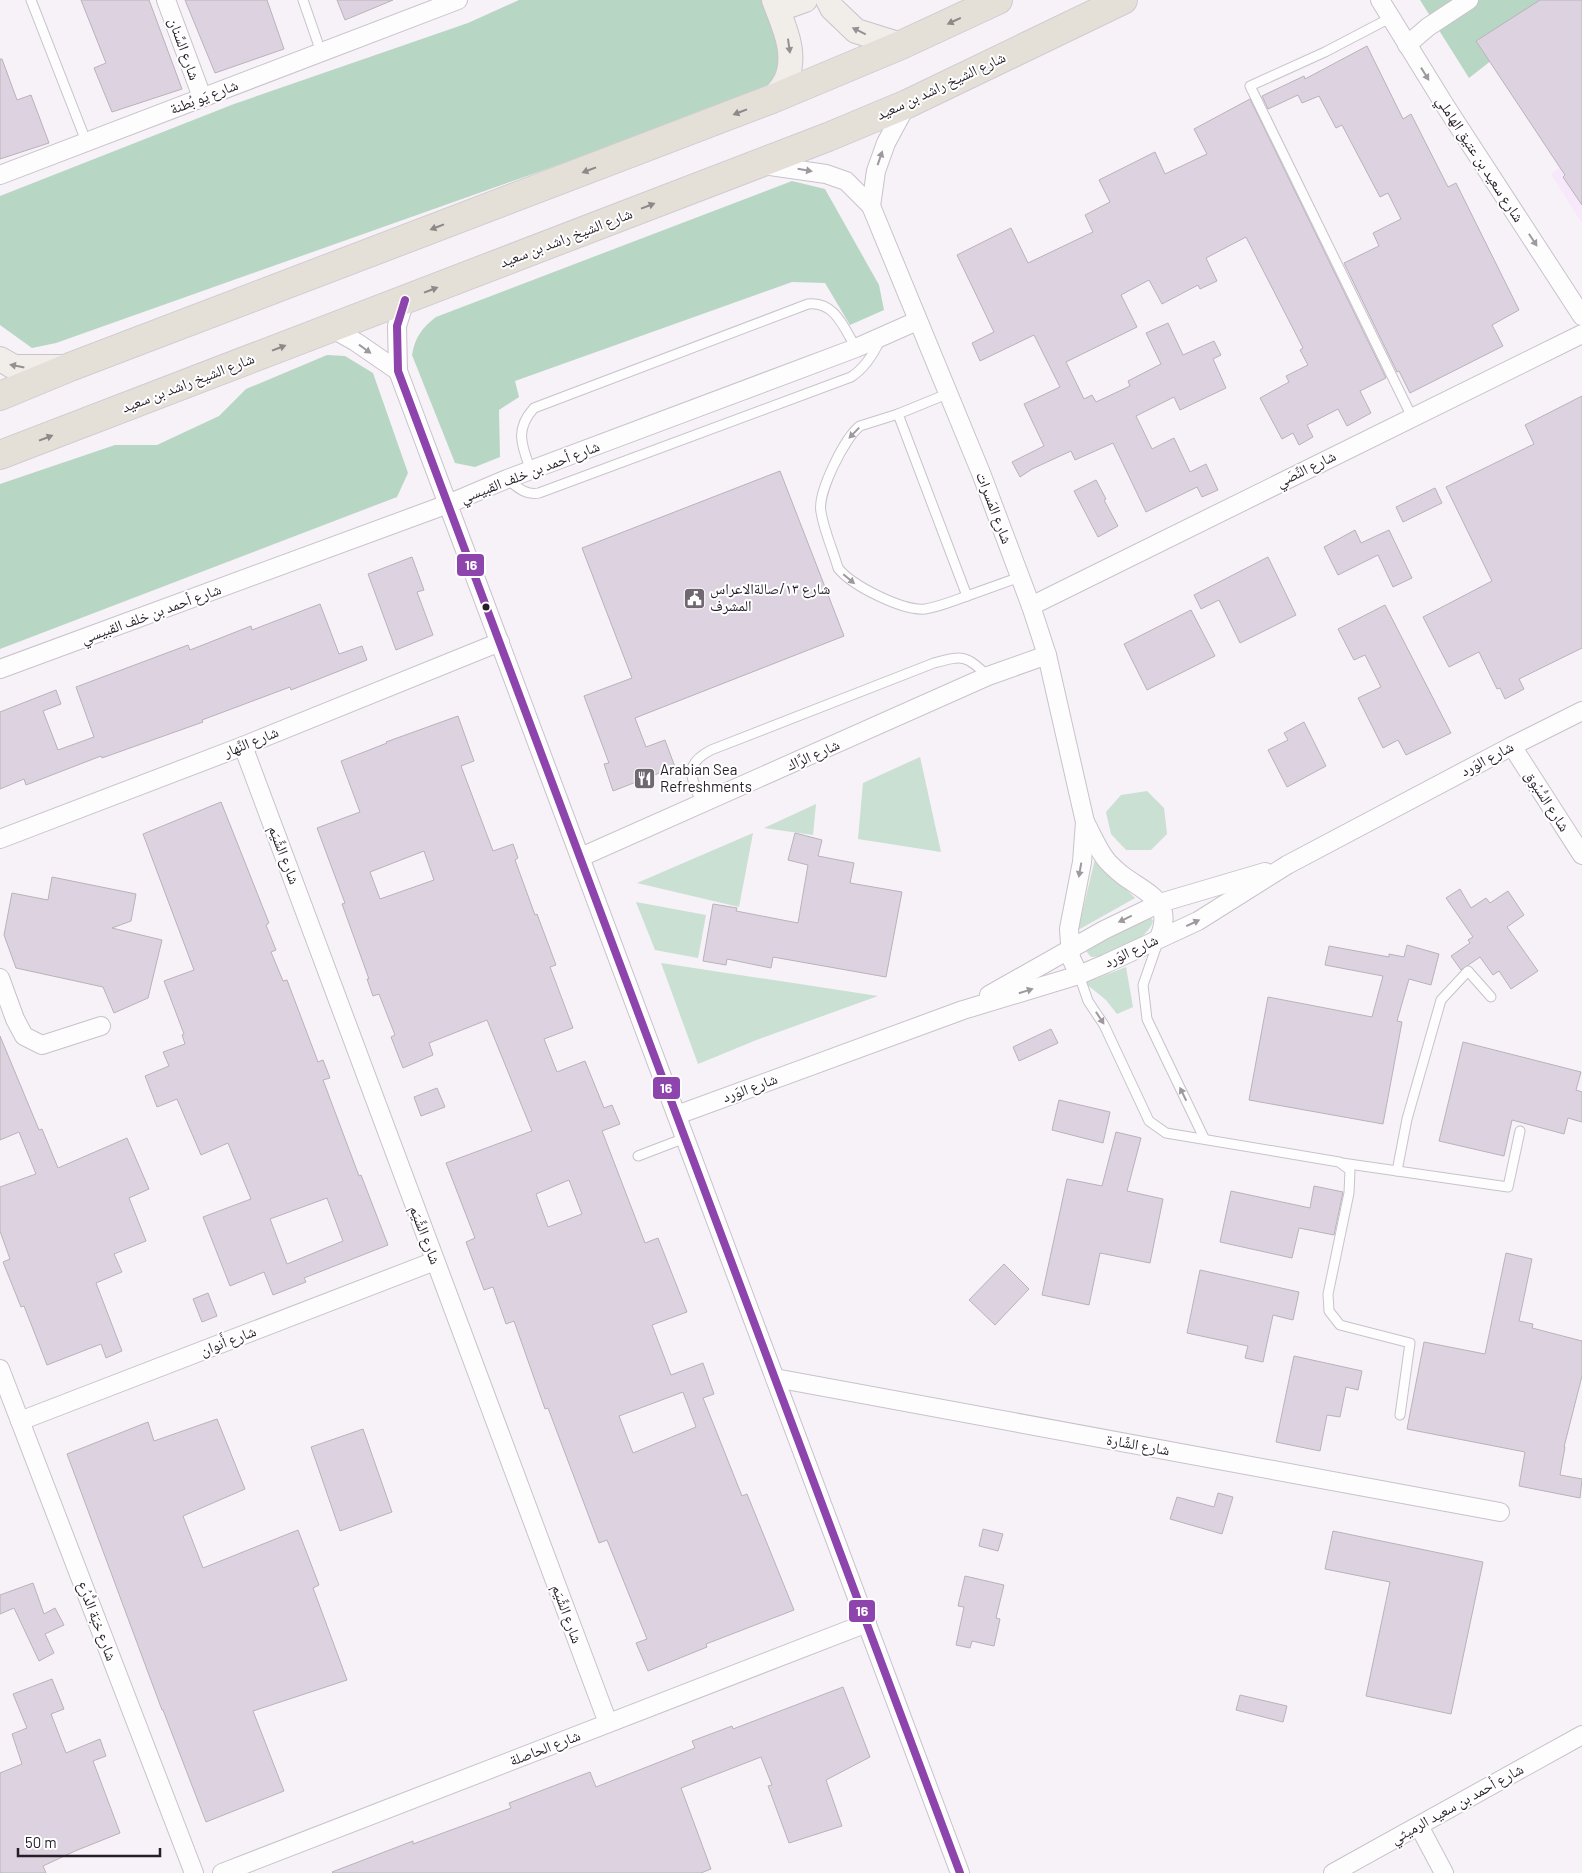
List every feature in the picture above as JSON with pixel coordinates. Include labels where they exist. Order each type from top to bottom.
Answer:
[{"type":"main road","points":[[0,396],[70,367],[772,100],[902,45],[998,0]]},
{"type":"main road","name":"شارع الشيخ راشد بن سعيد","points":[[0,455],[828,137],[906,104],[1123,0]]},
{"type":"street","name":"شارع السِّنان","points":[[166,0],[202,97]]},
{"type":"street","name":"شارع يَو بُطنة","points":[[0,175],[321,52],[437,4],[458,0]]},
{"type":"street","points":[[776,0],[791,5],[804,0]]},
{"type":"street","points":[[772,100],[786,80],[790,61],[788,40],[776,0]]},
{"type":"street","points":[[828,0],[832,8],[856,31],[902,45]]},
{"type":"street","name":"شارع سعيد بن عتيق الهاملي","points":[[1380,0],[1582,316]]},
{"type":"street","points":[[1407,45],[1428,27],[1469,0]]},
{"type":"street","points":[[870,206],[876,171],[886,143],[906,104]]},
{"type":"street","name":"شارع المَسرات","points":[[756,164],[826,174],[846,181],[870,206],[981,473],[1031,606],[1047,655],[1085,822],[1106,860],[1123,876],[1153,896],[1160,904]]},
{"type":"street","points":[[404,300],[397,326],[398,371],[960,1873]]},
{"type":"street","name":"شارع أحمد بن خلف القبيسي","points":[[0,669],[448,504],[507,479],[856,348],[917,321]]},
{"type":"street","points":[[331,328],[356,342],[398,371]]},
{"type":"street","name":"شارع النِّصَي","points":[[1031,606],[1582,334]]},
{"type":"street","points":[[0,359],[14,367],[70,367]]},
{"type":"street","name":"شارع النَّهار","points":[[0,839],[243,746],[500,642]]},
{"type":"street","name":"شارع الرَّاك","points":[[581,858],[988,676],[1047,655]]},
{"type":"street","name":"شارع الوَرد","points":[[677,1115],[963,1010],[1079,974],[1198,922],[1287,865],[1582,711]]},
{"type":"street","name":"شارع الشِّيَم","points":[[243,746],[608,1724]]},
{"type":"street","name":"شارع السُّبُوق","points":[[1512,746],[1582,855]]},
{"type":"street","name":"شارع المَسرات","points":[[1079,974],[1071,958],[1069,929],[1082,862],[1085,822]]},
{"type":"street","name":"شارع الوَرد","points":[[963,1010],[1070,948],[1160,904],[1287,865]]},
{"type":"street","points":[[1159,938],[1165,919],[1160,904]]},
{"type":"street","points":[[0,978],[15,1019],[24,1036],[42,1045],[101,1026]]},
{"type":"street","name":"شارع أَنوان","points":[[20,1421],[435,1261]]},
{"type":"street","name":"شارع خبَة الدُّرُع","points":[[0,1369],[194,1873]]},
{"type":"street","name":"شارع الشَّارة","points":[[775,1378],[1500,1512]]},
{"type":"street","name":"شارع الحاصلة","points":[[222,1873],[867,1623]]},
{"type":"street","name":"شارع أحمد بن سعيد الرميثي","points":[[1333,1873],[1582,1735]]},
{"type":"street","points":[[1419,1826],[1444,1873]]},
{"type":"lane","points":[[31,0],[86,141]]},
{"type":"lane","points":[[303,0],[321,52]]},
{"type":"lane","points":[[1390,18],[1325,52],[1250,86],[1412,417]]},
{"type":"lane","points":[[531,471],[520,443],[522,429],[527,416],[534,408],[771,318],[808,304],[823,305],[837,316],[856,348]]},
{"type":"lane","points":[[507,479],[525,492],[539,493],[851,377],[860,372],[873,354],[881,338]]},
{"type":"lane","points":[[947,394],[898,414],[860,426],[846,441],[823,492],[820,512],[838,568],[844,576],[855,584],[906,608],[924,609],[1020,577]]},
{"type":"lane","points":[[898,414],[966,596]]},
{"type":"lane","points":[[701,804],[691,772],[692,766],[698,758],[711,750],[934,662],[957,657],[971,660],[988,676]]},
{"type":"lane","points":[[1159,938],[1143,985],[1146,1019],[1204,1138]]},
{"type":"lane","points":[[1397,1171],[1407,1119],[1441,1000],[1468,971],[1491,997]]},
{"type":"lane","points":[[1079,974],[1088,1001],[1104,1025],[1148,1121],[1166,1133],[1339,1162],[1508,1187],[1520,1131]]},
{"type":"lane","points":[[638,1156],[686,1138]]},
{"type":"lane","points":[[1339,1162],[1350,1170],[1349,1193],[1328,1294],[1329,1311],[1340,1325],[1410,1343],[1400,1415]]},
{"type":"shaded area","points":[[1582,150],[1582,223],[1551,174]]},
{"type":"green space","points":[[519,0],[772,0],[785,36],[775,88],[56,343],[32,348],[0,325],[0,196],[234,104],[468,23]]},
{"type":"green space","points":[[1420,0],[1582,0],[1582,2],[1492,60],[1469,78]]},
{"type":"green space","points":[[792,181],[825,189],[879,285],[884,310],[850,325],[825,283],[792,282],[515,381],[519,397],[499,410],[500,457],[475,467],[455,463],[412,355],[417,338],[431,321],[436,317]]},
{"type":"green space","points":[[327,355],[345,356],[373,373],[408,473],[397,497],[0,649],[0,484],[115,445],[157,445],[219,416],[246,389]]},
{"type":"green space","points":[[920,757],[941,852],[858,839],[863,783]]},
{"type":"green space","points":[[1147,791],[1164,808],[1167,834],[1151,850],[1126,850],[1111,834],[1106,812],[1121,795]]},
{"type":"green space","points":[[816,804],[813,835],[764,828]]},
{"type":"green space","points":[[753,833],[739,907],[637,883]]},
{"type":"green space","points":[[1095,859],[1135,898],[1078,930]]},
{"type":"green space","points":[[636,902],[706,915],[698,958],[655,950]]},
{"type":"green space","points":[[1150,916],[1153,921],[1150,928],[1136,941],[1107,954],[1091,957],[1087,952],[1086,947]]},
{"type":"green space","points":[[661,963],[878,996],[759,1039],[698,1064]]},
{"type":"green space","points":[[1126,967],[1133,1007],[1117,1014],[1106,1000],[1085,983]]},
{"type":"building","points":[[81,0],[149,0],[182,89],[112,112],[94,68],[106,63]]},
{"type":"building","points":[[185,0],[267,0],[284,49],[215,73]]},
{"type":"building","points":[[337,0],[393,0],[345,20]]},
{"type":"building","points":[[1540,0],[1582,0],[1582,205],[1563,177],[1565,175],[1476,41]]},
{"type":"building","points":[[1367,46],[1403,119],[1411,114],[1448,187],[1456,183],[1519,310],[1492,325],[1503,346],[1410,393],[1399,371],[1397,372],[1344,263],[1379,246],[1373,233],[1401,219],[1388,193],[1380,197],[1342,125],[1336,128],[1319,96],[1302,103],[1298,95],[1268,109],[1262,96],[1304,76],[1305,79]]},
{"type":"building","points":[[0,59],[2,59],[17,100],[31,95],[49,143],[0,159]]},
{"type":"building","points":[[1250,99],[1386,378],[1360,391],[1371,413],[1347,426],[1338,409],[1307,425],[1313,437],[1299,445],[1293,433],[1282,439],[1260,398],[1289,382],[1286,376],[1308,365],[1300,350],[1303,348],[1246,237],[1206,258],[1217,281],[1200,289],[1198,285],[1162,304],[1149,280],[1121,295],[1137,327],[1066,362],[1084,399],[1092,395],[1096,402],[1130,386],[1128,381],[1161,364],[1146,333],[1168,323],[1183,355],[1214,341],[1221,355],[1213,359],[1226,388],[1180,410],[1174,397],[1136,416],[1152,449],[1174,438],[1190,472],[1206,464],[1218,490],[1202,497],[1197,487],[1146,512],[1113,443],[1075,460],[1071,451],[1032,469],[1020,477],[1012,462],[1044,446],[1024,404],[1060,387],[1034,335],[980,361],[972,343],[994,332],[957,255],[1011,228],[1028,263],[1093,232],[1085,215],[1110,202],[1099,180],[1155,152],[1165,174],[1207,154],[1194,129]]},
{"type":"building","points":[[1582,396],[1582,648],[1519,679],[1524,689],[1505,699],[1500,688],[1497,689],[1479,652],[1449,667],[1423,617],[1492,581],[1446,487],[1534,444],[1525,425]]},
{"type":"building","points":[[780,471],[844,636],[635,718],[646,747],[665,740],[675,767],[613,791],[604,764],[609,763],[584,696],[632,678],[582,548]]},
{"type":"building","points":[[1096,480],[1118,526],[1098,537],[1074,491]]},
{"type":"building","points":[[1435,488],[1442,503],[1403,522],[1396,507]]},
{"type":"building","points":[[1355,530],[1361,543],[1389,530],[1412,578],[1393,587],[1378,555],[1338,575],[1324,547]]},
{"type":"building","points":[[412,557],[424,590],[417,592],[433,635],[396,650],[368,574]]},
{"type":"building","points":[[1268,557],[1296,615],[1240,643],[1219,600],[1201,609],[1194,595]]},
{"type":"building","points":[[320,604],[339,654],[362,646],[367,660],[291,690],[290,687],[202,720],[203,722],[102,758],[101,756],[26,785],[24,779],[0,789],[0,712],[56,690],[61,704],[43,711],[58,750],[94,737],[76,687],[188,645],[190,650],[251,626],[252,630]]},
{"type":"building","points":[[1385,605],[1451,733],[1406,755],[1398,740],[1383,748],[1358,698],[1381,687],[1365,655],[1354,660],[1338,629]]},
{"type":"building","points":[[1191,610],[1215,656],[1147,690],[1124,644]]},
{"type":"building","points":[[458,716],[474,761],[461,766],[493,851],[513,844],[518,858],[515,860],[556,965],[550,967],[573,1028],[544,1039],[557,1072],[585,1061],[604,1108],[612,1105],[620,1124],[602,1131],[645,1243],[658,1238],[687,1312],[652,1325],[671,1375],[703,1363],[714,1394],[703,1398],[742,1496],[747,1494],[794,1610],[706,1644],[707,1647],[648,1671],[636,1643],[647,1639],[607,1540],[599,1543],[548,1408],[545,1409],[514,1321],[506,1324],[493,1287],[484,1290],[466,1242],[475,1238],[446,1163],[532,1131],[487,1020],[429,1043],[433,1055],[403,1068],[391,1037],[395,1035],[379,994],[373,996],[367,979],[369,979],[342,904],[345,903],[317,828],[360,812],[341,761],[386,742]],"holes":[[[424,851],[434,880],[380,899],[370,872]],[[569,1180],[582,1214],[548,1227],[536,1194]],[[683,1392],[696,1427],[633,1453],[619,1416]]]},
{"type":"building","points":[[1304,722],[1326,766],[1287,787],[1268,750],[1288,740],[1284,733]]},
{"type":"building","points":[[221,802],[269,923],[266,925],[276,950],[271,952],[283,981],[287,980],[318,1062],[323,1060],[330,1078],[323,1080],[359,1176],[361,1175],[388,1245],[304,1278],[306,1282],[273,1295],[264,1272],[230,1286],[203,1217],[251,1199],[228,1143],[201,1155],[177,1099],[157,1107],[145,1076],[169,1066],[163,1052],[185,1044],[182,1035],[184,1034],[164,981],[194,970],[143,834]],"holes":[[[327,1198],[343,1241],[287,1264],[270,1219]]]},
{"type":"building","points":[[795,833],[822,840],[818,856],[854,863],[850,883],[902,892],[886,977],[773,957],[771,968],[727,959],[726,965],[703,961],[713,904],[737,908],[736,911],[798,923],[808,865],[788,860]]},
{"type":"building","points":[[52,877],[136,894],[131,921],[112,928],[162,940],[148,998],[114,1013],[103,987],[16,968],[4,935],[12,893],[48,900]]},
{"type":"building","points":[[1460,889],[1471,908],[1486,898],[1490,903],[1508,891],[1524,915],[1507,927],[1538,971],[1511,989],[1499,971],[1493,975],[1480,957],[1461,970],[1451,956],[1470,943],[1468,940],[1473,937],[1446,898]]},
{"type":"building","points":[[1407,945],[1439,954],[1431,985],[1409,979],[1397,1021],[1402,1022],[1383,1124],[1249,1100],[1268,997],[1372,1017],[1383,976],[1325,965],[1329,946],[1389,957],[1389,954],[1404,957]]},
{"type":"building","points":[[1051,1029],[1058,1043],[1019,1061],[1013,1047]]},
{"type":"building","points":[[0,1036],[39,1130],[42,1129],[58,1168],[127,1138],[149,1189],[129,1198],[146,1241],[114,1254],[122,1272],[96,1283],[122,1351],[106,1358],[101,1344],[47,1365],[24,1306],[21,1307],[3,1262],[10,1259],[0,1231],[0,1187],[36,1174],[19,1132],[0,1140]]},
{"type":"building","points":[[1463,1042],[1581,1072],[1576,1090],[1582,1092],[1582,1122],[1568,1118],[1564,1134],[1512,1120],[1504,1156],[1439,1141]]},
{"type":"building","points":[[437,1088],[445,1107],[421,1116],[414,1097]]},
{"type":"building","points":[[1059,1100],[1110,1112],[1103,1143],[1052,1130]]},
{"type":"building","points":[[1116,1132],[1141,1138],[1127,1191],[1163,1199],[1150,1263],[1100,1253],[1089,1305],[1042,1295],[1067,1179],[1102,1186]]},
{"type":"building","points":[[1314,1186],[1343,1192],[1334,1235],[1299,1228],[1292,1258],[1220,1242],[1231,1191],[1310,1208]]},
{"type":"building","points":[[1506,1253],[1532,1259],[1519,1321],[1533,1324],[1532,1328],[1582,1341],[1582,1376],[1564,1447],[1560,1475],[1582,1479],[1580,1498],[1519,1486],[1525,1452],[1407,1429],[1424,1342],[1485,1354]]},
{"type":"building","points":[[1004,1264],[1029,1289],[995,1325],[969,1300]]},
{"type":"building","points":[[1200,1270],[1299,1292],[1293,1320],[1273,1315],[1263,1362],[1245,1358],[1248,1346],[1187,1333]]},
{"type":"building","points":[[208,1293],[217,1316],[202,1322],[193,1299]]},
{"type":"building","points":[[1294,1356],[1362,1371],[1358,1390],[1346,1387],[1340,1417],[1327,1415],[1320,1451],[1276,1442]]},
{"type":"building","points":[[217,1419],[245,1489],[183,1516],[203,1568],[298,1530],[319,1585],[313,1588],[347,1680],[253,1711],[284,1791],[206,1822],[162,1710],[67,1454],[148,1422],[154,1441]]},
{"type":"building","points":[[363,1429],[392,1512],[340,1531],[311,1447]]},
{"type":"building","points":[[1218,1493],[1233,1497],[1222,1534],[1170,1519],[1177,1497],[1214,1507]]},
{"type":"building","points":[[983,1529],[1003,1534],[998,1551],[979,1546]]},
{"type":"building","points":[[1333,1531],[1483,1562],[1451,1714],[1366,1696],[1390,1582],[1325,1569]]},
{"type":"building","points":[[965,1576],[1004,1585],[996,1618],[1000,1619],[994,1646],[972,1641],[970,1648],[956,1645],[964,1607],[958,1606]]},
{"type":"building","points":[[33,1583],[44,1614],[55,1608],[64,1625],[45,1634],[54,1653],[39,1661],[14,1608],[0,1614],[0,1595]]},
{"type":"building","points":[[52,1679],[64,1709],[51,1714],[66,1753],[100,1739],[106,1756],[93,1761],[120,1833],[43,1866],[46,1873],[0,1873],[0,1773],[22,1764],[12,1734],[27,1728],[13,1694]]},
{"type":"building","points":[[843,1687],[870,1757],[826,1780],[842,1826],[789,1843],[768,1786],[772,1785],[761,1757],[681,1788],[711,1869],[701,1873],[332,1872],[413,1841],[413,1844],[511,1808],[509,1803],[590,1772],[596,1787],[695,1748],[692,1741],[732,1726],[733,1729]]},
{"type":"building","points":[[1240,1695],[1287,1706],[1283,1722],[1236,1710]]},
{"type":"transit line","name":"16","points":[[405,300],[397,326],[398,371],[960,1873]]},
{"type":"place","name":"شارع ١٣/صالةالاعراس المشرف","points":[[694,598]]},
{"type":"place","name":"Arabian Sea Refreshments","points":[[644,779]]}]
